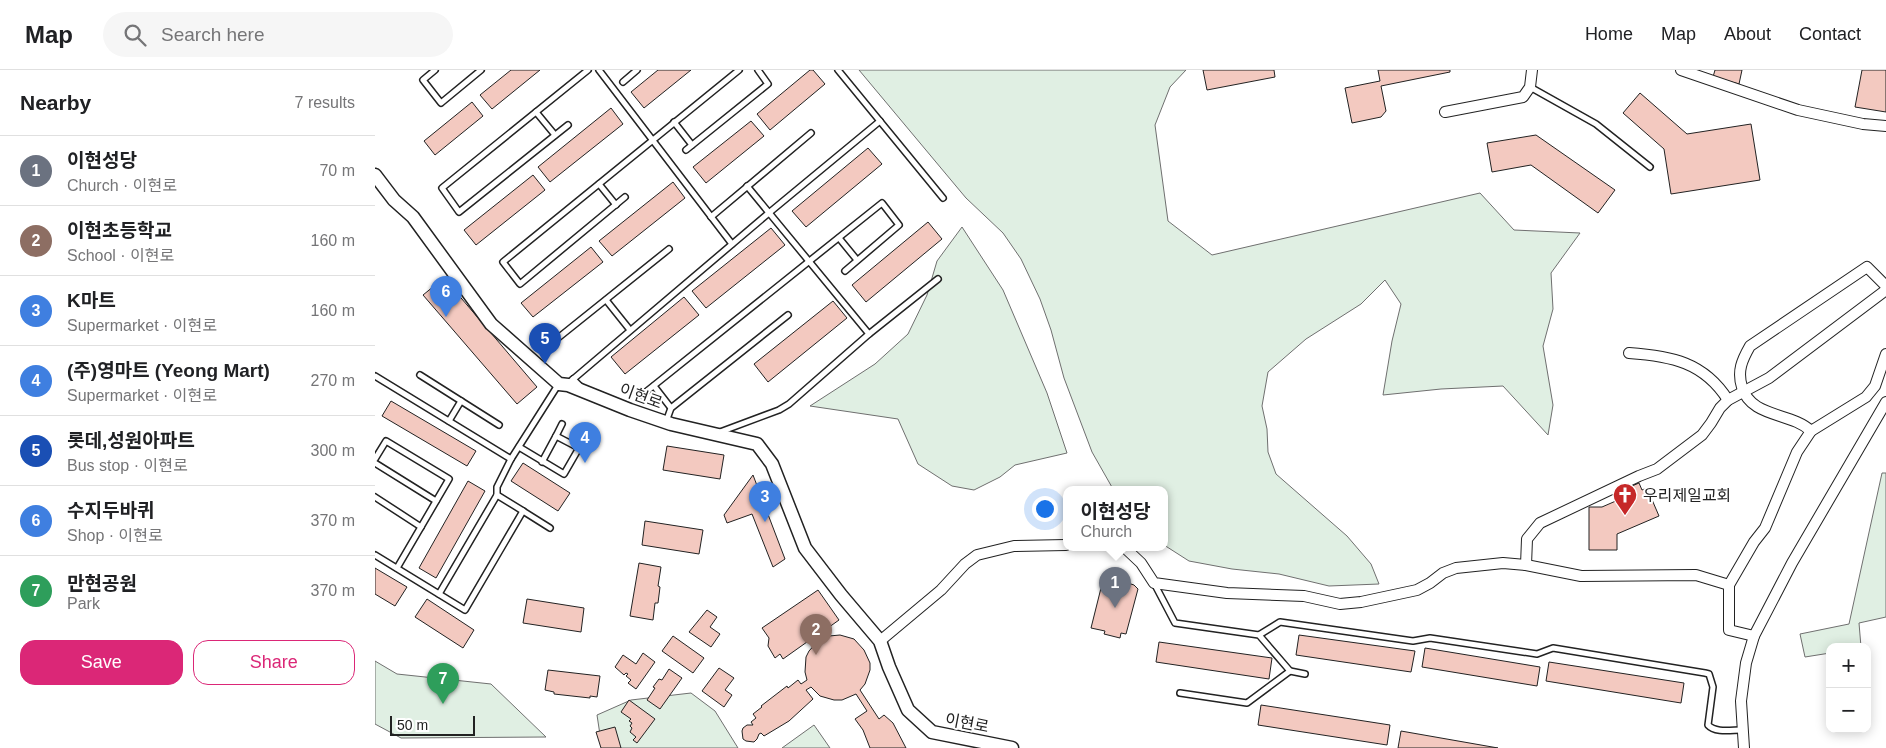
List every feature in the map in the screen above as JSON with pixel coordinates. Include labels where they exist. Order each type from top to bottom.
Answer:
[{"type":"street","points":[[1445,112],[1523,97],[1529,87],[1533,70]]},
{"type":"street","points":[[1681,70],[1798,110],[1863,124],[1886,126]]},
{"type":"street","name":"이현로","points":[[375,175],[394,200],[418,223],[491,324],[567,383],[630,410],[671,424],[757,444],[772,464],[805,548],[841,595],[881,641],[889,667],[908,710],[933,732],[1012,748]]},
{"type":"street","points":[[1811,431],[1804,425],[1774,415],[1751,403],[1743,393],[1739,370],[1750,346],[1867,267],[1886,286]]},
{"type":"street","points":[[1526,565],[1525,551],[1527,539],[1540,523],[1657,469],[1702,435],[1720,408],[1728,400],[1776,373],[1886,290]]},
{"type":"street","points":[[1629,353],[1667,357],[1685,364],[1713,380],[1721,388],[1728,400]]},
{"type":"street","points":[[1754,636],[1729,630],[1729,586],[1754,542],[1765,528],[1797,452],[1811,431],[1866,397],[1875,386],[1886,354]]},
{"type":"street","points":[[1744,748],[1741,730],[1743,679],[1754,636],[1792,563],[1886,402]]},
{"type":"street","points":[[881,641],[941,590],[965,564],[977,556],[1013,546],[1063,545]]},
{"type":"street","points":[[1128,551],[1141,563],[1154,583],[1227,593],[1304,596],[1340,604],[1361,602],[1417,590],[1443,573],[1457,568],[1503,563],[1526,565],[1581,576],[1696,575],[1729,586]]},
{"type":"lane","points":[[435,70],[423,80],[441,103],[481,70]]},
{"type":"lane","points":[[567,126],[459,212],[442,188],[588,70]]},
{"type":"lane","points":[[599,70],[732,244]]},
{"type":"lane","points":[[623,82],[631,72],[637,70]]},
{"type":"lane","points":[[625,197],[520,284],[503,262],[739,70]]},
{"type":"lane","points":[[686,150],[768,84],[758,70]]},
{"type":"lane","points":[[838,70],[943,198]]},
{"type":"lane","points":[[1529,87],[1596,124],[1650,167]]},
{"type":"lane","points":[[536,112],[555,135]]},
{"type":"lane","points":[[439,594],[497,495],[497,487],[511,459],[567,383],[880,121]]},
{"type":"lane","points":[[675,122],[693,145]]},
{"type":"lane","points":[[711,217],[811,133]]},
{"type":"lane","points":[[599,184],[616,205]]},
{"type":"lane","points":[[747,186],[869,334]]},
{"type":"lane","points":[[642,395],[882,203],[899,225],[845,270]]},
{"type":"lane","points":[[839,238],[857,260]]},
{"type":"lane","points":[[558,338],[669,249]]},
{"type":"lane","points":[[567,383],[584,391],[667,420],[721,432],[779,410],[789,404],[869,334],[937,279]]},
{"type":"lane","points":[[606,300],[631,330]]},
{"type":"lane","points":[[667,420],[671,408],[788,315]]},
{"type":"lane","points":[[375,376],[511,459]]},
{"type":"lane","points":[[420,376],[499,425]]},
{"type":"lane","points":[[654,386],[671,408]]},
{"type":"lane","points":[[449,421],[461,401]]},
{"type":"lane","points":[[542,462],[562,424]]},
{"type":"lane","points":[[519,447],[564,474],[579,448],[556,436]]},
{"type":"lane","points":[[375,459],[386,441],[449,479],[397,568]]},
{"type":"lane","points":[[375,463],[436,501]]},
{"type":"lane","points":[[497,495],[550,528]]},
{"type":"lane","points":[[375,497],[421,527]]},
{"type":"lane","points":[[375,555],[465,610],[523,511]]},
{"type":"lane","points":[[1154,583],[1175,623],[1259,635],[1280,622],[1413,641],[1430,638],[1537,654],[1553,648],[1705,672],[1709,674],[1713,687],[1708,725],[1716,730],[1741,730]]},
{"type":"lane","points":[[1259,635],[1290,671],[1305,674]]},
{"type":"lane","points":[[1180,694],[1247,703],[1290,671]]},
{"type":"green space","points":[[859,70],[1186,70],[1170,87],[1155,125],[1168,221],[1212,255],[1480,193],[1514,230],[1580,233],[1551,273],[1553,309],[1543,346],[1553,405],[1548,435],[1503,386],[1441,389],[1383,395],[1392,341],[1401,304],[1385,280],[1361,304],[1306,339],[1268,372],[1262,406],[1267,429],[1268,452],[1276,474],[1347,536],[1371,564],[1379,584],[1329,586],[1279,574],[1232,569],[1189,561],[1168,548],[1168,486],[1111,486],[1092,452],[1064,378],[1051,330],[1040,299],[1021,259],[1003,233],[966,198]]},
{"type":"green space","points":[[962,227],[1003,290],[1047,393],[1067,453],[1015,465],[1000,477],[974,490],[952,486],[918,464],[898,419],[810,406],[875,364],[908,334],[927,295],[937,261]]},
{"type":"green space","points":[[1882,473],[1886,473],[1886,617],[1859,623],[1861,643],[1826,643],[1826,654],[1805,657],[1800,634],[1849,624]]},
{"type":"green space","points":[[375,661],[397,674],[491,684],[546,737],[401,738],[375,724]]},
{"type":"green space","points":[[691,693],[715,711],[738,748],[602,748],[597,715],[631,700]]},
{"type":"green space","points":[[814,725],[830,748],[782,748]]},
{"type":"building","points":[[511,70],[540,70],[492,109],[480,95]]},
{"type":"building","points":[[658,70],[691,70],[644,108],[631,92]]},
{"type":"building","points":[[810,70],[813,70],[825,84],[770,130],[757,114]]},
{"type":"building","points":[[1203,70],[1274,70],[1275,77],[1207,90]]},
{"type":"building","points":[[1378,70],[1450,70],[1450,72],[1381,86],[1386,111],[1381,117],[1352,123],[1345,88],[1380,81]]},
{"type":"building","points":[[1715,70],[1742,70],[1739,84],[1713,77]]},
{"type":"building","points":[[1862,70],[1886,70],[1886,112],[1855,107]]},
{"type":"building","points":[[1640,93],[1687,134],[1751,124],[1760,180],[1671,194],[1664,149],[1623,113]]},
{"type":"building","points":[[472,102],[483,116],[435,155],[424,141]]},
{"type":"building","points":[[611,108],[623,124],[550,182],[538,167]]},
{"type":"building","points":[[751,121],[764,136],[706,183],[693,167]]},
{"type":"building","points":[[1536,135],[1615,190],[1598,213],[1531,165],[1492,172],[1487,143]]},
{"type":"building","points":[[868,148],[882,164],[806,227],[792,211]]},
{"type":"building","points":[[533,175],[545,190],[476,245],[464,230]]},
{"type":"building","points":[[673,182],[685,198],[612,256],[599,241]]},
{"type":"building","points":[[928,222],[942,239],[866,302],[852,285]]},
{"type":"building","points":[[771,228],[785,245],[706,308],[692,291]]},
{"type":"building","points":[[591,247],[603,262],[533,317],[521,303]]},
{"type":"building","points":[[444,278],[537,387],[517,404],[423,295]]},
{"type":"building","points":[[684,297],[699,315],[625,374],[611,357]]},
{"type":"building","points":[[833,301],[847,318],[768,382],[754,364]]},
{"type":"building","points":[[391,401],[476,451],[467,466],[382,416]]},
{"type":"building","points":[[667,446],[724,455],[720,479],[663,470]]},
{"type":"building","points":[[523,463],[570,493],[558,511],[511,481]]},
{"type":"building","points":[[753,475],[785,559],[773,567],[752,514],[727,523],[724,515]]},
{"type":"building","points":[[468,481],[485,491],[436,578],[419,568]]},
{"type":"building","points":[[1639,483],[1642,490],[1647,488],[1659,516],[1617,534],[1617,550],[1589,550],[1589,507],[1602,507],[1625,497],[1623,493],[1633,489],[1632,486]]},
{"type":"building","points":[[645,521],[703,530],[699,554],[642,545]]},
{"type":"building","points":[[639,563],[661,567],[658,603],[655,603],[653,620],[630,616]]},
{"type":"building","points":[[375,568],[407,587],[395,606],[375,594]]},
{"type":"building","points":[[1114,576],[1129,580],[1128,583],[1138,589],[1126,634],[1121,633],[1120,638],[1104,634],[1105,631],[1091,628],[1103,580],[1112,582]]},
{"type":"building","points":[[818,590],[839,620],[825,630],[829,636],[840,635],[854,639],[864,650],[870,663],[870,670],[865,684],[860,690],[879,719],[884,715],[893,723],[906,748],[870,748],[863,730],[855,719],[867,711],[856,694],[842,700],[834,700],[820,696],[811,687],[806,690],[813,699],[789,721],[764,736],[761,733],[759,734],[754,742],[743,739],[743,728],[747,725],[753,725],[751,722],[756,718],[753,714],[761,706],[787,686],[788,688],[798,680],[801,684],[807,680],[805,672],[806,657],[817,642],[814,637],[783,659],[780,654],[775,658],[768,646],[769,638],[762,628]]},
{"type":"building","points":[[427,599],[474,630],[463,648],[415,617]]},
{"type":"building","points":[[527,599],[584,608],[581,632],[523,623]]},
{"type":"building","points":[[707,610],[717,617],[710,627],[720,634],[711,647],[689,632]]},
{"type":"building","points":[[1299,635],[1415,651],[1411,672],[1296,655]]},
{"type":"building","points":[[673,636],[704,658],[693,673],[662,651]]},
{"type":"building","points":[[1159,642],[1272,658],[1269,679],[1156,662]]},
{"type":"building","points":[[1425,648],[1540,667],[1537,686],[1422,667]]},
{"type":"building","points":[[643,653],[655,662],[636,689],[628,683],[631,680],[626,676],[628,674],[624,675],[615,667],[623,655],[636,664]]},
{"type":"building","points":[[1549,662],[1684,683],[1681,703],[1546,681]]},
{"type":"building","points":[[719,668],[734,678],[725,690],[732,695],[724,707],[702,691]]},
{"type":"building","points":[[669,669],[682,678],[660,709],[647,700],[655,688],[653,687],[659,679],[662,680]]},
{"type":"building","points":[[548,670],[600,676],[597,697],[554,694],[554,692],[545,690]]},
{"type":"building","points":[[629,700],[655,719],[637,743],[633,740],[636,737],[630,732],[632,723],[629,721],[631,719],[621,712]]},
{"type":"building","points":[[1261,705],[1390,725],[1387,745],[1258,725]]},
{"type":"building","points":[[615,727],[621,748],[601,748],[596,732]]},
{"type":"building","points":[[1401,731],[1498,748],[1398,748]]},
{"type":"place","name":"수지두바퀴","points":[[446,317]]},
{"type":"place","name":"롯데,성원아파트","points":[[545,364]]},
{"type":"place","name":"(주)영마트 (Yeong Mart)","points":[[585,463]]},
{"type":"place","name":"우리제일교회","points":[[1625,516]]},
{"type":"place","name":"K마트","points":[[765,522]]},
{"type":"place","name":"이현성당","points":[[1115,608]]},
{"type":"place","name":"이현초등학교","points":[[816,655]]},
{"type":"place","name":"만현공원","points":[[443,704]]}]
